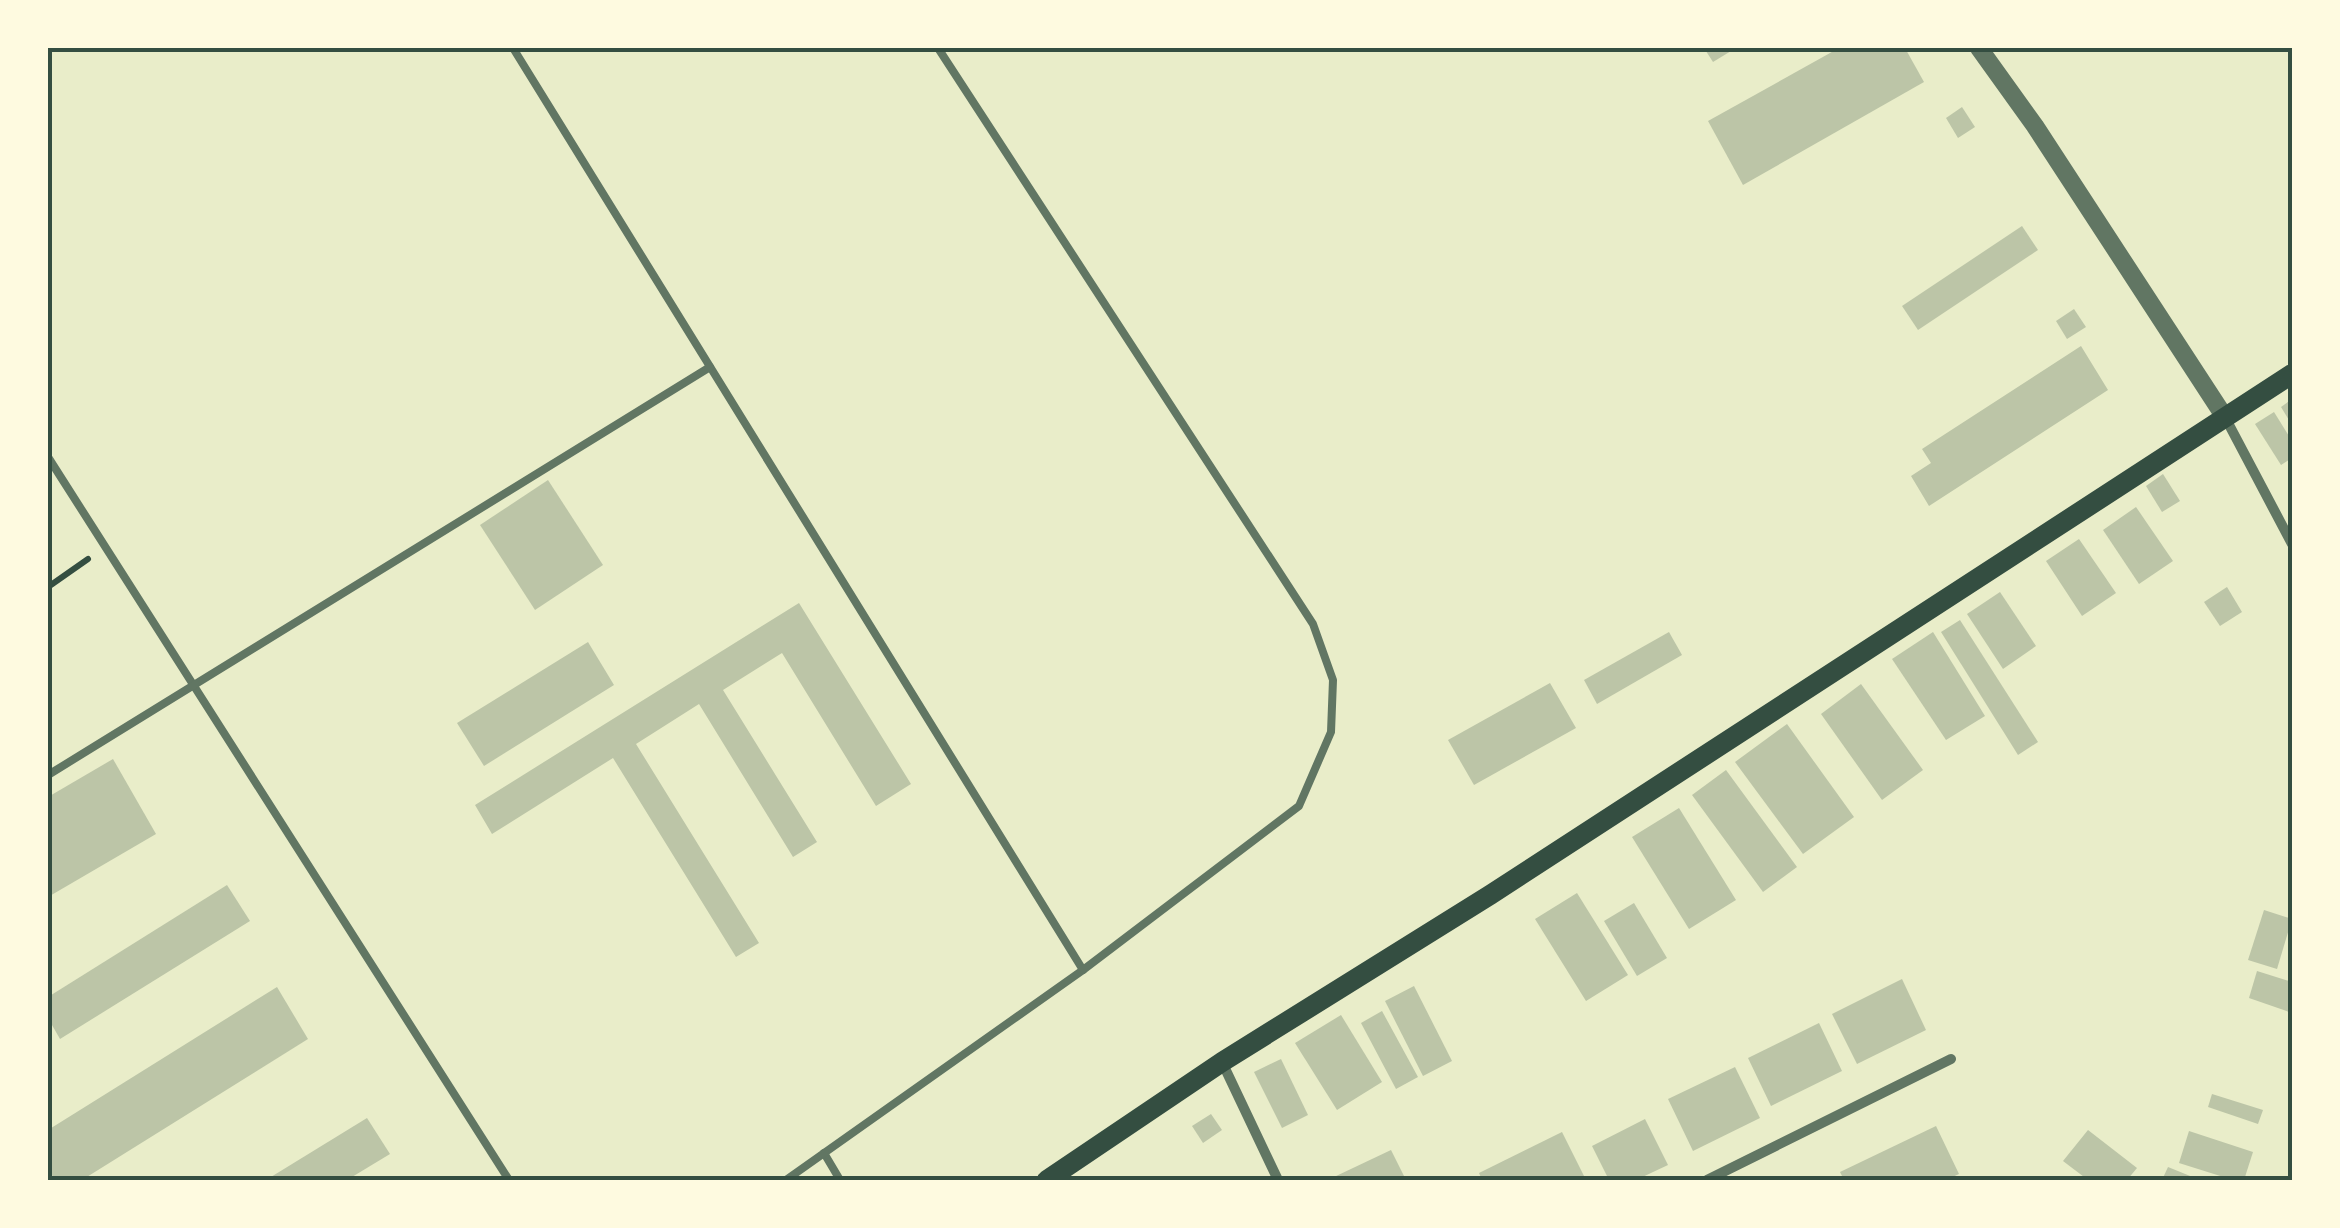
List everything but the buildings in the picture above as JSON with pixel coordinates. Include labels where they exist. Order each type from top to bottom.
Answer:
[{"type":"main road","points":[[1047,1180],[1222,1062],[1490,895],[2292,374]]},
{"type":"street","points":[[1980,48],[2226,419],[2292,544]]},
{"type":"street","points":[[1707,1180],[1950,1060]]},
{"type":"street","points":[[1222,1062],[1278,1180]]},
{"type":"lane","points":[[513,48],[1083,970]]},
{"type":"lane","points":[[786,1180],[1083,970],[1299,806],[1331,732],[1333,680],[1313,624],[938,48]]},
{"type":"lane","points":[[48,774],[710,367]]},
{"type":"lane","points":[[48,456],[509,1180]]},
{"type":"lane","points":[[824,1153],[840,1180]]},
{"type":"path","points":[[48,586],[104,548]]}]
